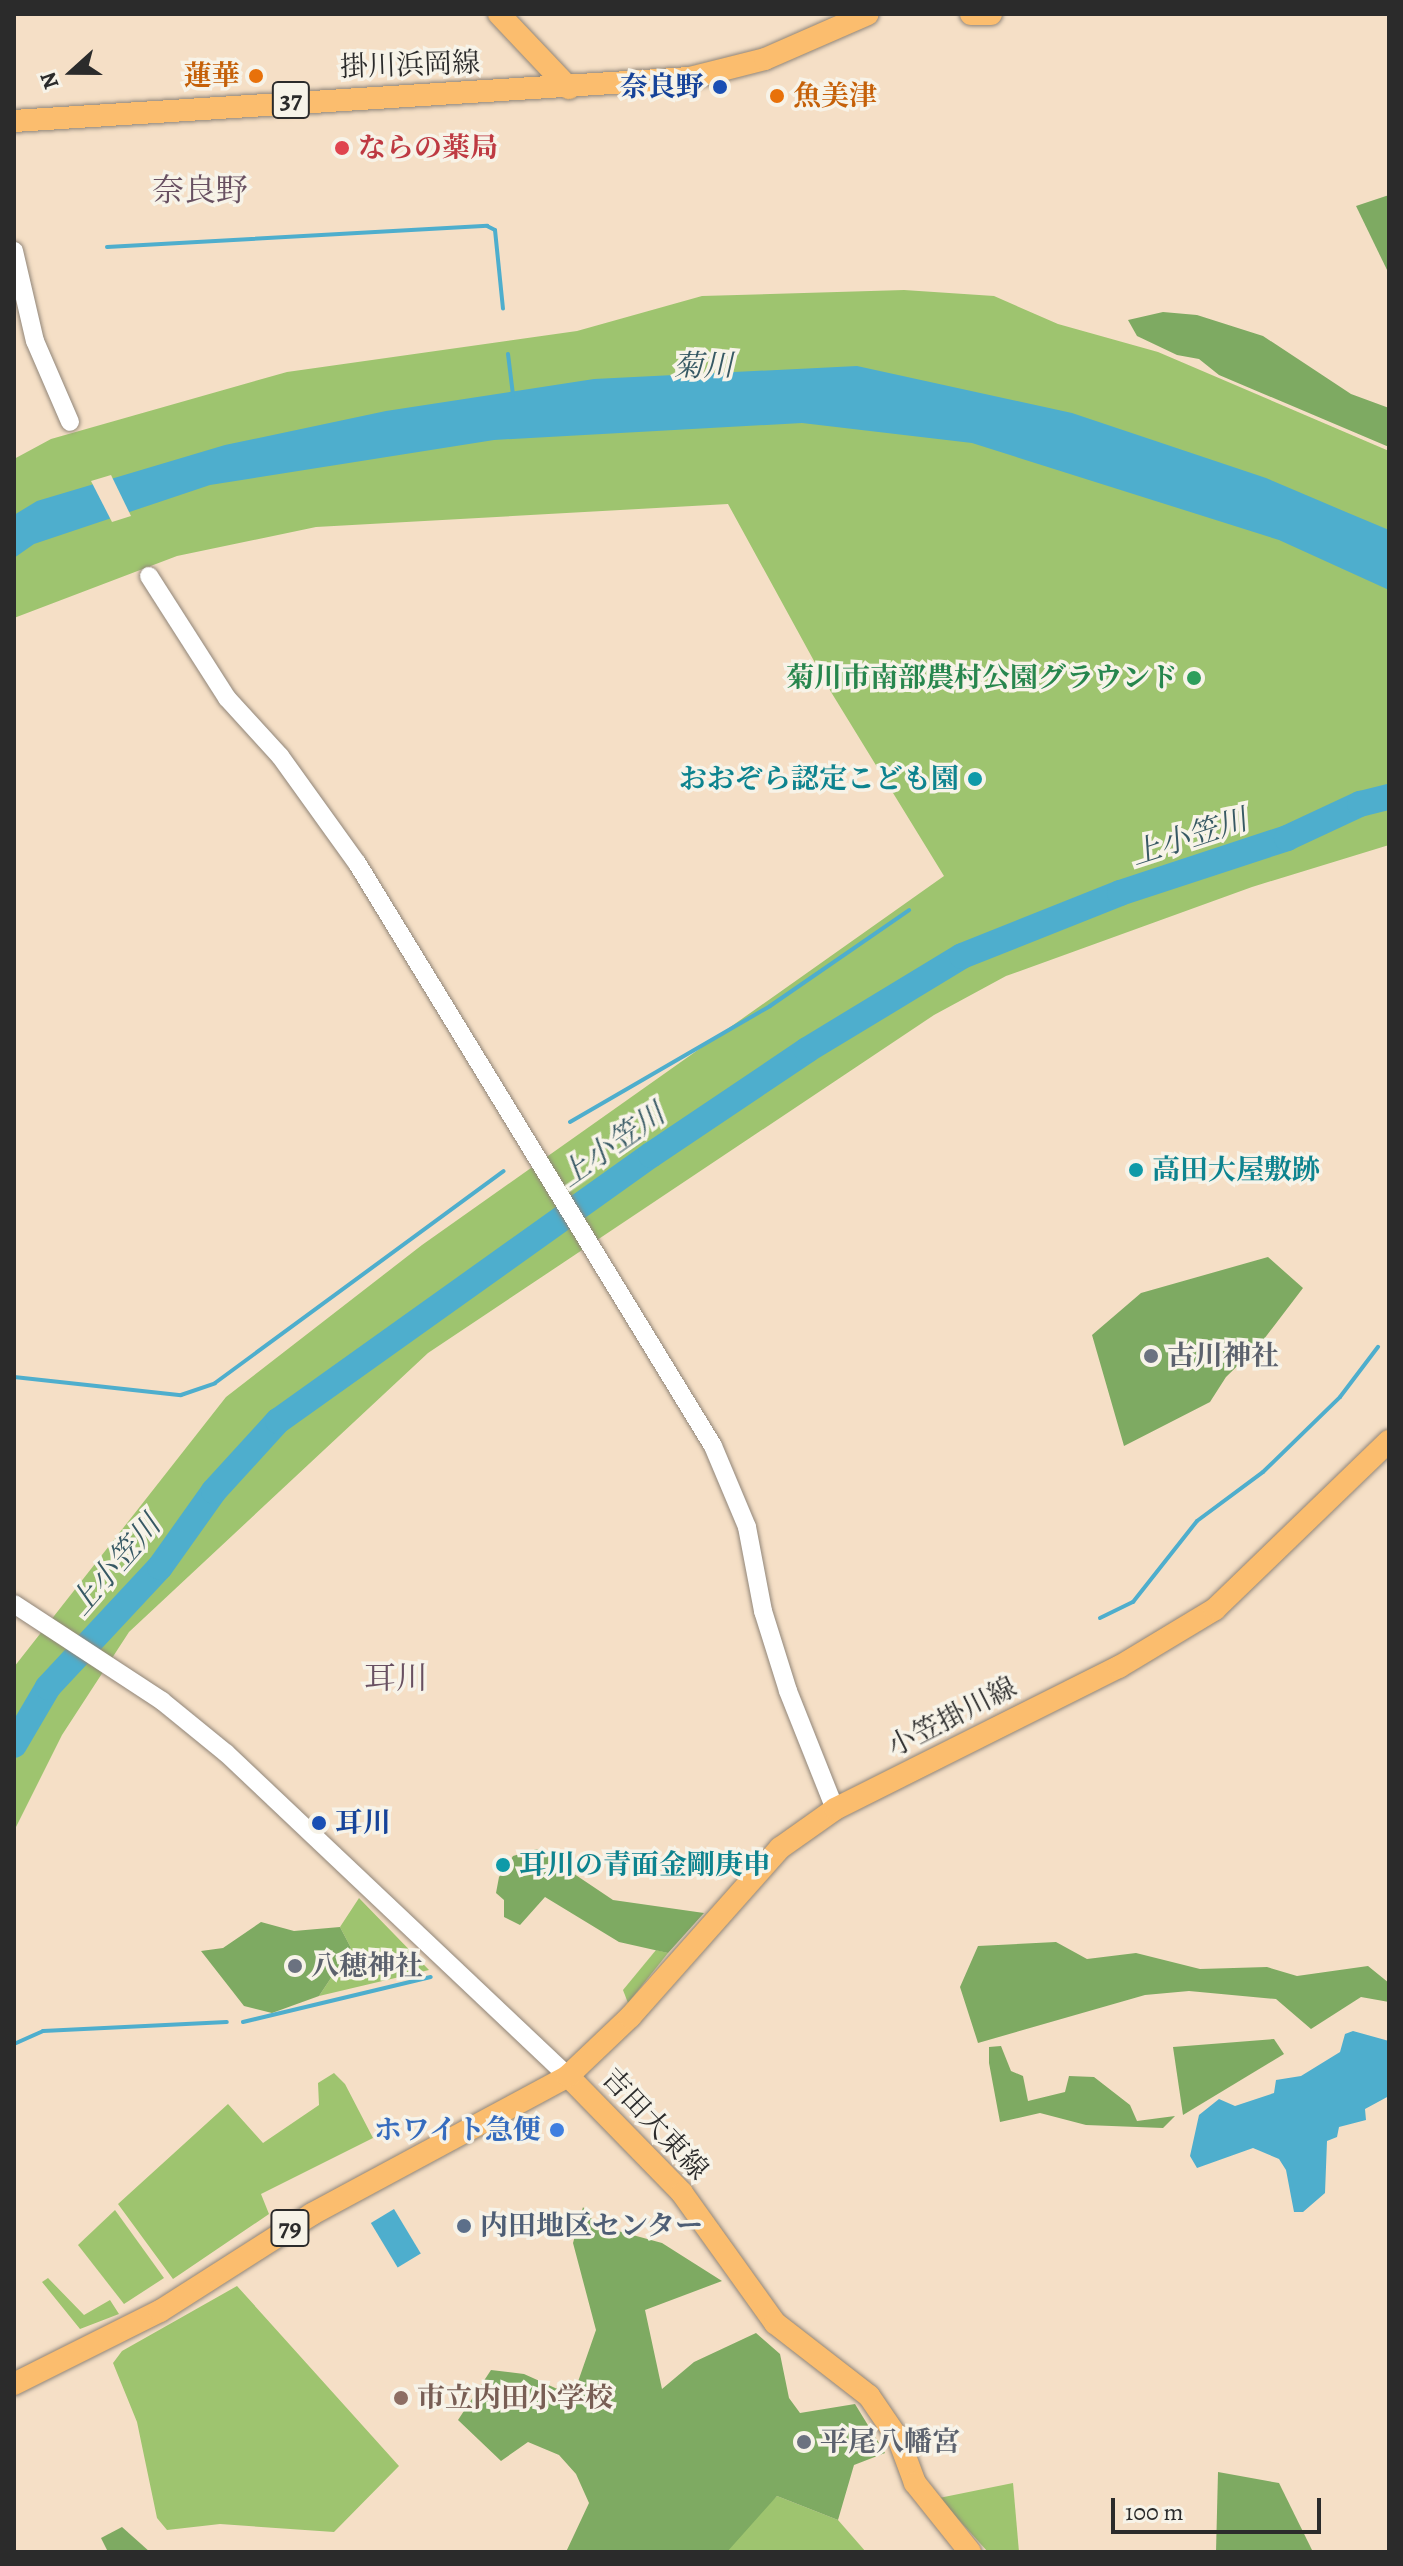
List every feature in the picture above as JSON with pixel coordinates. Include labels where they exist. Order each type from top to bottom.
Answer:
[{"type":"main road","name":"掛川浜岡線","points":[[499,14],[569,88]]},
{"type":"main road","name":"掛川浜岡線","points":[[14,121],[322,98],[569,88],[690,78],[765,59],[868,14]]},
{"type":"main road","points":[[971,14],[991,14]]},
{"type":"main road","name":"小笠掛川線","points":[[568,2076],[630,2017],[751,1877],[780,1848],[835,1809],[1119,1667],[1204,1617],[1389,1441]]},
{"type":"main road","name":"吉田大東線","points":[[14,2384],[160,2311],[312,2214],[568,2076],[682,2193],[775,2323],[869,2396],[899,2440],[915,2483],[970,2552]]},
{"type":"street","points":[[14,251],[35,341],[70,422]]},
{"type":"street","points":[[149,576],[227,698],[325,815],[713,1446],[747,1527],[763,1611],[788,1691],[835,1809]]},
{"type":"street","points":[[14,1604],[101,1658],[162,1701],[265,1788],[568,2076]]},
{"type":"green space","points":[[1389,195],[1389,274],[1356,206]]},
{"type":"green space","points":[[904,290],[994,296],[1058,324],[1158,352],[1389,451],[1389,845],[1252,887],[1006,976],[934,1015],[428,1353],[129,1632],[62,1735],[14,1831],[14,1667],[226,1397],[422,1245],[944,876],[831,692],[728,504],[316,527],[177,556],[14,618],[14,459],[51,439],[287,372],[577,331],[702,296]]},
{"type":"green space","points":[[1163,312],[1197,315],[1263,336],[1351,394],[1389,408],[1389,447],[1219,375],[1199,359],[1177,355],[1137,336],[1128,320]]},
{"type":"green space","points":[[1268,1257],[1303,1288],[1261,1343],[1226,1377],[1210,1402],[1124,1446],[1092,1335],[1141,1293]]},
{"type":"green space","points":[[537,1849],[613,1900],[704,1913],[668,1953],[619,1942],[545,1897],[520,1925],[504,1917],[504,1900],[496,1893],[499,1877],[513,1856]]},
{"type":"green space","points":[[359,1898],[429,1970],[319,1996],[351,1948],[340,1927]]},
{"type":"green space","points":[[261,1922],[294,1931],[340,1927],[351,1948],[319,1996],[272,2013],[244,2006],[201,1951],[223,1948]]},
{"type":"green space","points":[[1056,1942],[1087,1959],[1136,1953],[1200,1969],[1267,1967],[1297,1976],[1368,1966],[1389,1983],[1389,2002],[1361,1997],[1311,2029],[1276,1999],[1189,1991],[1145,1995],[978,2043],[960,1987],[978,1946]]},
{"type":"green space","points":[[656,1950],[668,1953],[628,2003],[623,1990]]},
{"type":"green space","points":[[1274,2039],[1284,2054],[1183,2115],[1173,2047]]},
{"type":"green space","points":[[1001,2046],[1011,2071],[1023,2076],[1028,2101],[1065,2092],[1069,2076],[1094,2077],[1130,2105],[1137,2121],[1175,2116],[1163,2128],[1086,2125],[1040,2113],[1000,2122],[989,2047]]},
{"type":"green space","points":[[334,2073],[345,2084],[373,2138],[261,2194],[269,2214],[173,2279],[118,2204],[228,2104],[263,2143],[319,2105],[318,2083]]},
{"type":"green space","points":[[583,2207],[596,2225],[662,2243],[722,2281],[645,2310],[662,2389],[694,2362],[756,2333],[780,2354],[789,2398],[800,2413],[855,2404],[885,2453],[854,2465],[838,2520],[777,2496],[727,2552],[566,2552],[589,2503],[576,2474],[559,2455],[528,2442],[501,2461],[458,2420],[491,2370],[524,2374],[573,2396],[596,2330],[573,2243]]},
{"type":"green space","points":[[115,2210],[164,2278],[124,2304],[78,2245]]},
{"type":"green space","points":[[48,2278],[84,2315],[110,2300],[119,2314],[80,2329],[42,2282]]},
{"type":"green space","points":[[237,2286],[399,2466],[334,2532],[220,2524],[167,2530],[157,2518],[137,2422],[113,2363],[122,2351]]},
{"type":"green space","points":[[1218,2472],[1279,2483],[1313,2552],[1216,2552]]},
{"type":"green space","points":[[1013,2483],[1019,2552],[988,2552],[939,2498]]},
{"type":"green space","points":[[777,2496],[838,2520],[866,2552],[715,2552]]},
{"type":"green space","points":[[122,2527],[150,2552],[108,2552],[101,2538]]},
{"type":"water","points":[[857,366],[1072,413],[1266,478],[1389,530],[1389,590],[1279,540],[972,443],[802,423],[494,440],[210,485],[34,544],[14,558],[14,515],[37,501],[225,445],[386,411],[594,379]]},
{"type":"water","points":[[1353,2031],[1389,2041],[1389,2096],[1365,2109],[1366,2120],[1339,2127],[1337,2137],[1327,2141],[1325,2193],[1303,2212],[1294,2212],[1286,2170],[1279,2159],[1253,2148],[1197,2168],[1190,2156],[1199,2115],[1219,2099],[1235,2106],[1274,2093],[1276,2080],[1301,2076],[1340,2052],[1345,2034]]},
{"type":"water","points":[[394,2209],[421,2254],[398,2267],[371,2223]]},
{"type":"pier","points":[[111,475],[131,516],[112,522],[91,481]]},
{"type":"waterway","points":[[107,247],[487,226],[495,230],[503,309]]},
{"type":"waterway","points":[[508,354],[513,395]]},
{"type":"waterway","name":"上小笠川","points":[[14,1745],[48,1687],[160,1567],[214,1491],[278,1421],[651,1155],[807,1050],[962,956],[1120,893],[1287,838],[1360,804],[1389,797]]},
{"type":"waterway","points":[[570,1122],[770,1006],[909,910]]},
{"type":"waterway","points":[[14,1377],[181,1395],[215,1383],[504,1171]]},
{"type":"waterway","points":[[1100,1618],[1133,1602],[1197,1521],[1263,1472],[1340,1397],[1378,1347]]},
{"type":"waterway","points":[[243,2022],[431,1977]]},
{"type":"waterway","points":[[14,2044],[43,2031],[227,2022]]},
{"type":"place","name":"蓮華","points":[[256,76]]},
{"type":"place","name":"奈良野","points":[[720,87]]},
{"type":"place","name":"魚美津","points":[[777,96]]},
{"type":"place","name":"ならの薬局","points":[[342,148]]},
{"type":"place","name":"菊川市南部農村公園グラウンド","points":[[1194,678]]},
{"type":"place","name":"おおぞら認定こども園","points":[[975,779]]},
{"type":"place","name":"高田大屋敷跡","points":[[1136,1170]]},
{"type":"place","name":"古川神社","points":[[1151,1356]]},
{"type":"place","name":"耳川","points":[[319,1823]]},
{"type":"place","name":"耳川の青面金剛庚申","points":[[503,1865]]},
{"type":"place","name":"八穂神社","points":[[295,1966]]},
{"type":"place","name":"ホワイト急便","points":[[557,2130]]},
{"type":"place","name":"内田地区センター","points":[[464,2226]]},
{"type":"place","name":"市立内田小学校","points":[[401,2398]]},
{"type":"place","name":"平尾八幡宮","points":[[804,2442]]},
{"type":"district","name":"奈良野","points":[[200,190]]},
{"type":"district","name":"耳川","points":[[396,1678]]},
{"type":"water label","name":"菊川","points":[[703,366]]}]
